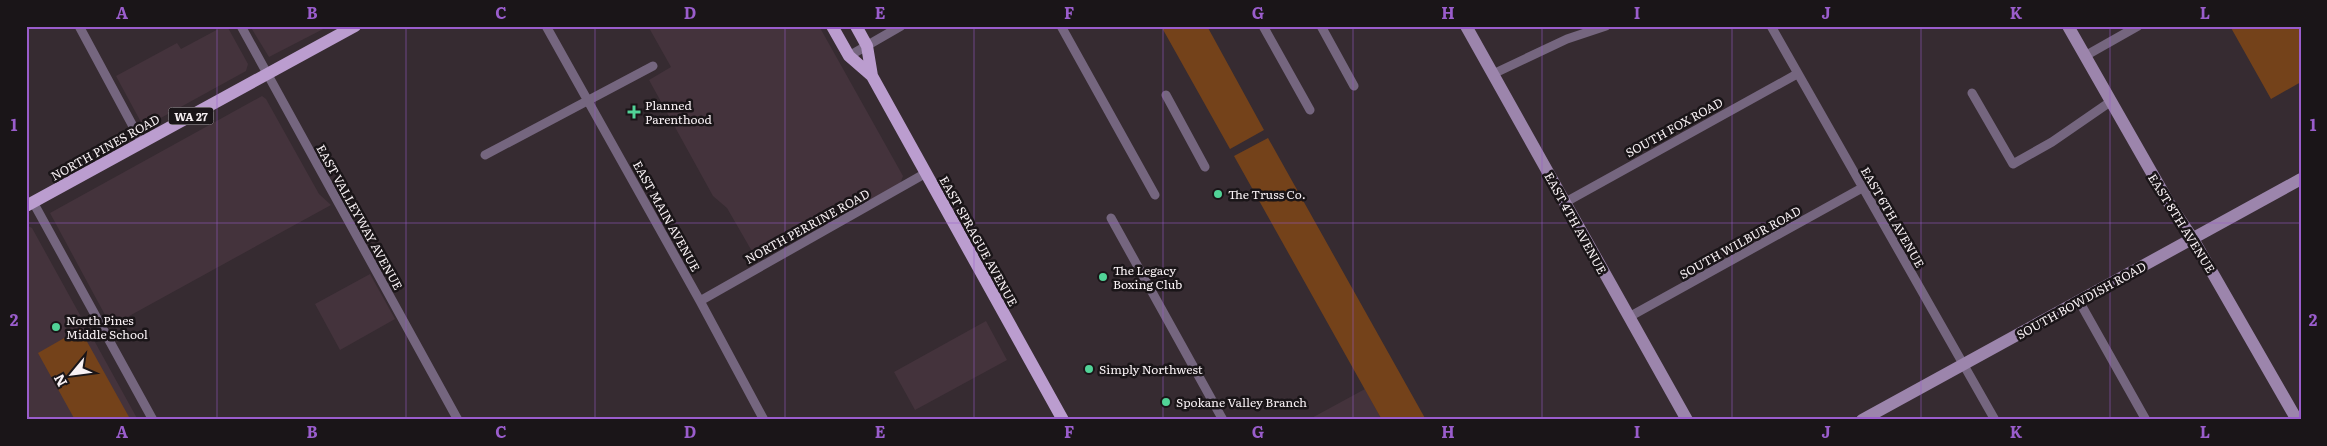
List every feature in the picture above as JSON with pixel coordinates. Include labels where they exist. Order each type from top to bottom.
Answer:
[{"type":"main road","name":"NORTH PINES ROAD","points":[[30,204],[355,26]]},
{"type":"main road","name":"EAST SPRAGUE AVENUE","points":[[832,26],[849,56],[872,76]]},
{"type":"main road","name":"EAST SPRAGUE AVENUE","points":[[856,26],[867,46],[872,76],[1063,420]]},
{"type":"street","points":[[79,26],[142,143]]},
{"type":"street","name":"EAST VALLEYWAY AVENUE","points":[[241,26],[458,420]]},
{"type":"street","name":"EAST MAIN AVENUE","points":[[546,26],[700,301],[764,420]]},
{"type":"street","points":[[849,56],[901,26]]},
{"type":"street","points":[[1061,26],[1155,194]]},
{"type":"street","points":[[1263,26],[1310,110]]},
{"type":"street","points":[[1321,26],[1354,86]]},
{"type":"street","name":"EAST 4TH AVENUE","points":[[1466,26],[1687,420]]},
{"type":"street","points":[[1493,74],[1567,38],[1606,26]]},
{"type":"street","name":"EAST 6TH AVENUE","points":[[1771,26],[1995,420]]},
{"type":"street","name":"EAST 8TH AVENUE","points":[[2068,26],[2110,102],[2169,203],[2193,238],[2297,420]]},
{"type":"street","points":[[2084,56],[2138,26]]},
{"type":"street","points":[[485,155],[653,66]]},
{"type":"street","name":"SOUTH FOX ROAD","points":[[1564,202],[1797,74]]},
{"type":"street","points":[[1972,93],[2013,164],[2052,142],[2110,102]]},
{"type":"street","points":[[1166,95],[1205,167]]},
{"type":"street","name":"NORTH PERRINE ROAD","points":[[700,301],[926,173]]},
{"type":"street","name":"SOUTH BOWDISH ROAD","points":[[1862,420],[2301,179]]},
{"type":"street","name":"SOUTH WILBUR ROAD","points":[[1629,317],[1862,188]]},
{"type":"street","points":[[30,204],[153,420]]},
{"type":"street","points":[[1111,218],[1223,420]]},
{"type":"street","points":[[2079,301],[2146,420]]},
{"type":"shaded area","points":[[227,26],[248,64],[246,71],[148,125],[142,124],[116,76],[177,43],[181,49]]},
{"type":"shaded area","points":[[250,26],[329,26],[269,57]]},
{"type":"shaded area","points":[[648,26],[819,26],[903,176],[900,184],[757,260],[727,208],[713,196],[649,80],[671,67]]},
{"type":"shaded area","points":[[1161,26],[1207,26],[1264,130],[1230,149]]},
{"type":"shaded area","points":[[2230,26],[2301,26],[2301,82],[2271,99]]},
{"type":"shaded area","points":[[262,96],[266,99],[319,194],[331,205],[111,326],[50,213]]},
{"type":"shaded area","points":[[1268,138],[1426,420],[1382,420],[1234,156]]},
{"type":"shaded area","name":"North Pines Middle School","points":[[26,225],[32,228],[138,420],[26,420]]},
{"type":"shaded area","points":[[370,274],[395,319],[340,350],[315,304]]},
{"type":"shaded area","points":[[986,321],[1007,360],[915,410],[894,372]]},
{"type":"shaded area","points":[[80,329],[129,417],[125,420],[75,420],[38,353]]},
{"type":"shaded area","points":[[1365,389],[1382,420],[1308,420]]},
{"type":"place","name":"Planned Parenthood","points":[[634,112]]},
{"type":"place","name":"The Truss Co.","points":[[1218,194]]},
{"type":"place","name":"The Legacy Boxing Club","points":[[1103,277]]},
{"type":"place","name":"North Pines Middle School","points":[[56,327]]},
{"type":"place","name":"Simply Northwest","points":[[1089,369]]},
{"type":"place","name":"Spokane Valley Branch","points":[[1166,402]]}]
